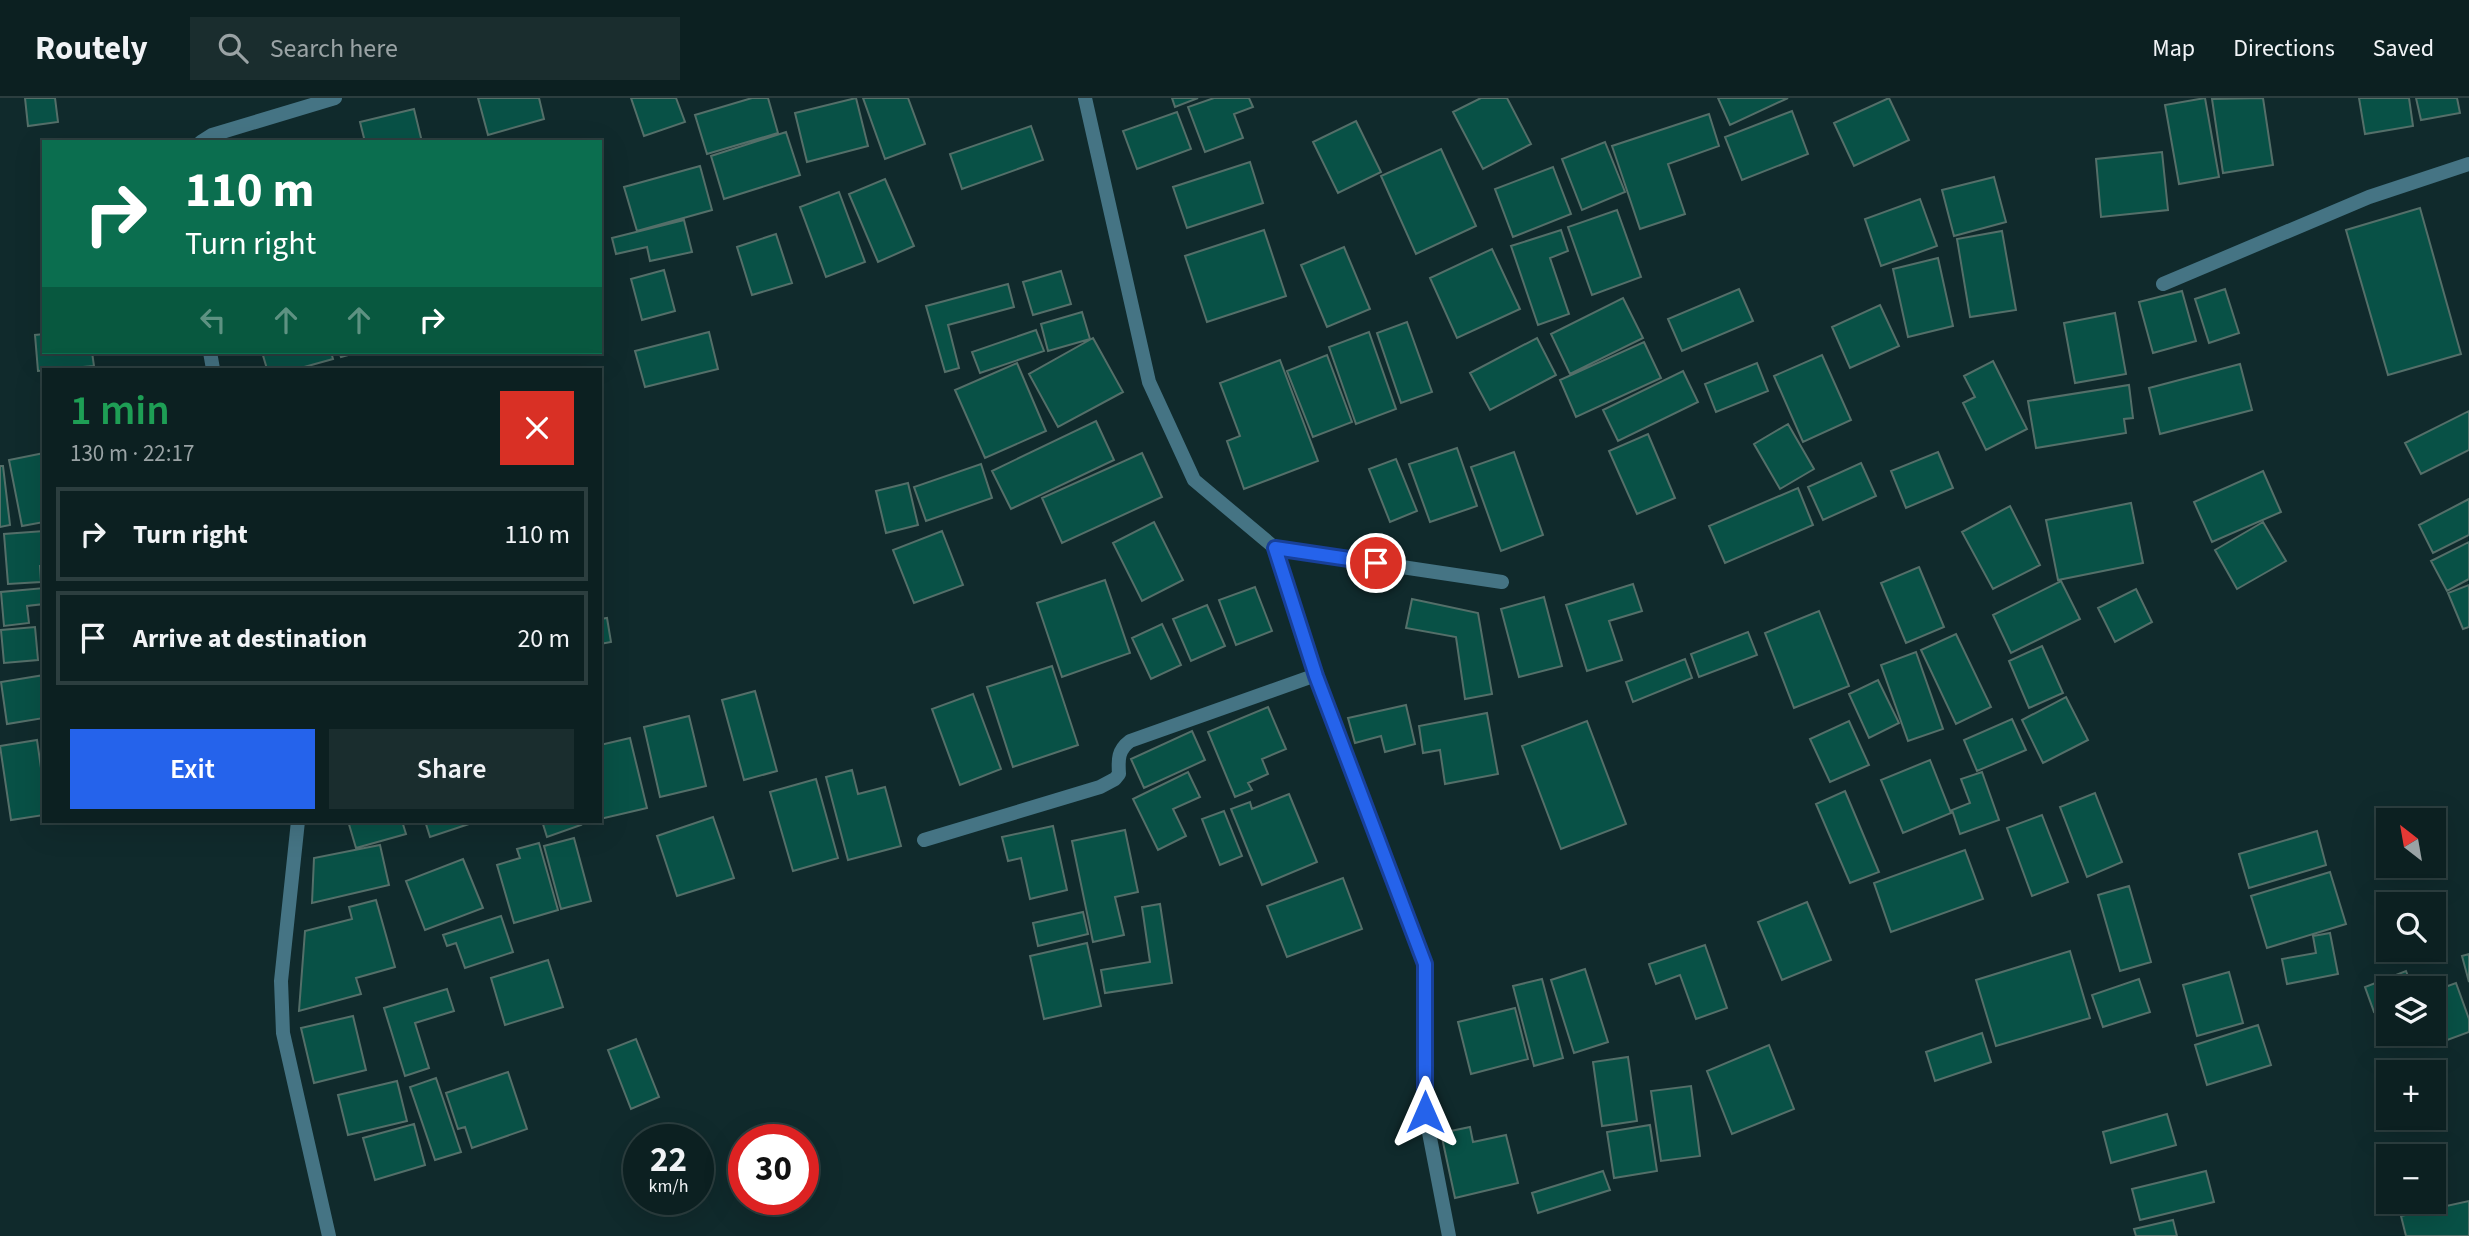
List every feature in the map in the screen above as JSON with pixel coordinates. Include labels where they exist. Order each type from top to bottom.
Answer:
[{"type":"street","points":[[204,140],[212,135],[335,98]]},
{"type":"street","points":[[1086,98],[1149,382],[1194,480],[1275,548],[1502,582]]},
{"type":"street","points":[[2163,285],[2369,197],[2469,164]]},
{"type":"street","points":[[1275,548],[1316,676],[1425,964],[1425,1112],[1449,1236]]},
{"type":"street","points":[[924,840],[1100,787],[1119,774],[1118,757],[1122,747],[1130,741],[1316,676]]},
{"type":"street","points":[[298,823],[281,981],[283,1033],[329,1236]]},
{"type":"building","points":[[25,98],[55,98],[58,122],[28,126]]},
{"type":"building","points":[[478,98],[539,98],[544,119],[488,135]]},
{"type":"building","points":[[631,98],[676,98],[685,122],[644,136]]},
{"type":"building","points":[[752,98],[768,98],[778,133],[707,154],[695,115]]},
{"type":"building","points":[[856,98],[868,146],[807,162],[795,113]]},
{"type":"building","points":[[863,98],[908,98],[925,144],[885,159]]},
{"type":"building","points":[[1172,98],[1198,98],[1175,107]]},
{"type":"building","points":[[1214,98],[1249,98],[1253,107],[1234,114],[1243,138],[1205,152],[1188,107]]},
{"type":"building","points":[[1481,98],[1507,98],[1531,144],[1483,169],[1453,112]]},
{"type":"building","points":[[1718,98],[1788,98],[1730,125]]},
{"type":"building","points":[[1889,98],[1909,140],[1854,166],[1834,123]]},
{"type":"building","points":[[2205,98],[2219,177],[2179,184],[2165,105]]},
{"type":"building","points":[[2263,98],[2273,165],[2223,173],[2212,99]]},
{"type":"building","points":[[2359,98],[2409,98],[2413,126],[2365,134]]},
{"type":"building","points":[[2416,98],[2457,98],[2460,113],[2421,120]]},
{"type":"building","points":[[414,109],[422,140],[364,140],[360,122]]},
{"type":"building","points":[[1792,111],[1808,154],[1742,180],[1725,137]]},
{"type":"building","points":[[1177,112],[1191,149],[1137,169],[1123,131]]},
{"type":"building","points":[[1709,114],[1719,146],[1668,164],[1685,214],[1640,229],[1612,146]]},
{"type":"building","points":[[1356,121],[1381,172],[1338,193],[1313,142]]},
{"type":"building","points":[[1031,126],[1043,160],[962,189],[950,154]]},
{"type":"building","points":[[786,132],[800,175],[724,199],[711,156]]},
{"type":"building","points":[[1605,142],[1625,192],[1582,210],[1562,159]]},
{"type":"building","points":[[1441,149],[1476,226],[1416,254],[1381,176]]},
{"type":"building","points":[[2162,152],[2168,210],[2101,217],[2096,159]]},
{"type":"building","points":[[1250,162],[1263,203],[1187,228],[1173,187]]},
{"type":"building","points":[[700,166],[712,210],[637,231],[624,187]]},
{"type":"building","points":[[1553,167],[1571,214],[1513,237],[1495,189]]},
{"type":"building","points":[[1994,177],[2006,222],[1954,236],[1942,190]]},
{"type":"building","points":[[885,179],[914,246],[878,262],[849,194]]},
{"type":"building","points":[[839,192],[865,262],[826,277],[800,207]]},
{"type":"building","points":[[1920,199],[1937,246],[1881,266],[1865,219]]},
{"type":"building","points":[[2420,208],[2461,354],[2388,375],[2346,230]]},
{"type":"building","points":[[1617,210],[1641,277],[1592,295],[1568,227]]},
{"type":"building","points":[[684,220],[692,252],[650,261],[647,247],[616,254],[612,238]]},
{"type":"building","points":[[1264,230],[1286,296],[1207,322],[1185,256]]},
{"type":"building","points":[[1561,230],[1568,251],[1550,258],[1569,314],[1538,325],[1511,246]]},
{"type":"building","points":[[2002,231],[2016,310],[1970,317],[1957,239]]},
{"type":"building","points":[[776,234],[792,283],[752,295],[737,247]]},
{"type":"building","points":[[1344,247],[1370,309],[1327,327],[1301,265]]},
{"type":"building","points":[[1492,249],[1520,309],[1457,338],[1430,278]]},
{"type":"building","points":[[1938,258],[1953,326],[1908,337],[1893,269]]},
{"type":"building","points":[[664,270],[675,311],[642,320],[631,279]]},
{"type":"building","points":[[1061,271],[1071,304],[1033,315],[1023,282]]},
{"type":"building","points":[[1008,284],[1014,307],[948,325],[959,368],[945,372],[926,306]]},
{"type":"building","points":[[1739,289],[1753,321],[1682,351],[1668,319]]},
{"type":"building","points":[[2225,289],[2239,333],[2209,343],[2195,299]]},
{"type":"building","points":[[2182,291],[2196,341],[2153,353],[2139,302]]},
{"type":"building","points":[[1623,298],[1643,338],[1570,374],[1551,334]]},
{"type":"building","points":[[1880,305],[1899,346],[1850,368],[1832,327]]},
{"type":"building","points":[[1082,312],[1090,339],[1048,351],[1041,324]]},
{"type":"building","points":[[2115,313],[2126,374],[2075,383],[2064,323]]},
{"type":"building","points":[[1407,322],[1432,392],[1401,403],[1377,333]]},
{"type":"building","points":[[1036,330],[1044,351],[980,373],[972,352]]},
{"type":"building","points":[[709,332],[718,369],[645,387],[635,351]]},
{"type":"building","points":[[1369,332],[1396,409],[1356,424],[1329,347]]},
{"type":"building","points":[[42,334],[42,354],[92,354],[94,366],[42,368],[42,371],[38,371],[35,335]]},
{"type":"building","points":[[1093,338],[1123,392],[1058,427],[1029,374]]},
{"type":"building","points":[[1537,338],[1556,375],[1490,410],[1470,373]]},
{"type":"building","points":[[1644,342],[1661,378],[1576,417],[1560,380]]},
{"type":"building","points":[[263,354],[332,354],[333,359],[301,368],[267,368]]},
{"type":"building","points":[[1327,355],[1352,422],[1313,437],[1287,371]]},
{"type":"building","points":[[1822,355],[1851,420],[1803,442],[1774,376]]},
{"type":"building","points":[[1280,360],[1318,461],[1244,489],[1227,441],[1240,436],[1220,383]]},
{"type":"building","points":[[1993,361],[2027,429],[1986,450],[1963,403],[1975,397],[1964,376]]},
{"type":"building","points":[[1017,363],[1046,431],[985,458],[955,390]]},
{"type":"building","points":[[1757,363],[1768,391],[1716,412],[1705,384]]},
{"type":"building","points":[[2240,364],[2252,410],[2160,434],[2149,388]]},
{"type":"building","points":[[1683,371],[1698,402],[1618,441],[1603,410]]},
{"type":"building","points":[[2129,385],[2133,418],[2124,419],[2126,433],[2036,448],[2028,401]]},
{"type":"building","points":[[2469,411],[2469,450],[2421,474],[2405,443]]},
{"type":"building","points":[[1096,421],[1114,460],[1011,509],[992,471]]},
{"type":"building","points":[[1788,424],[1814,469],[1780,489],[1754,444]]},
{"type":"building","points":[[1648,434],[1675,498],[1637,514],[1609,451]]},
{"type":"building","points":[[1457,448],[1477,506],[1430,522],[1409,464]]},
{"type":"building","points":[[1514,452],[1543,535],[1501,551],[1471,467]]},
{"type":"building","points":[[1938,452],[1953,488],[1906,508],[1891,471]]},
{"type":"building","points":[[42,453],[42,522],[22,526],[9,460]]},
{"type":"building","points":[[1142,453],[1162,497],[1062,543],[1042,498]]},
{"type":"building","points":[[1396,459],[1417,511],[1390,522],[1369,469]]},
{"type":"building","points":[[1861,463],[1876,496],[1823,520],[1808,487]]},
{"type":"building","points":[[981,464],[992,498],[926,521],[914,487]]},
{"type":"building","points":[[0,466],[3,466],[10,525],[0,527]]},
{"type":"building","points":[[2263,471],[2281,512],[2212,542],[2194,502]]},
{"type":"building","points":[[908,483],[918,525],[886,533],[876,491]]},
{"type":"building","points":[[1798,488],[1813,525],[1725,563],[1709,526]]},
{"type":"building","points":[[2469,499],[2469,535],[2433,553],[2419,525]]},
{"type":"building","points":[[2131,503],[2143,563],[2058,580],[2046,520]]},
{"type":"building","points":[[2010,506],[2040,565],[1993,589],[1962,532]]},
{"type":"building","points":[[1154,522],[1183,580],[1142,601],[1113,543]]},
{"type":"building","points":[[2263,522],[2286,561],[2237,589],[2215,550]]},
{"type":"building","points":[[42,531],[41,582],[8,584],[4,534]]},
{"type":"building","points":[[942,531],[963,585],[914,603],[893,550]]},
{"type":"building","points":[[2469,542],[2469,579],[2447,591],[2431,561]]},
{"type":"building","points":[[1919,567],[1944,627],[1906,643],[1881,583]]},
{"type":"building","points":[[1105,580],[1130,653],[1062,677],[1037,603]]},
{"type":"building","points":[[2061,581],[2080,619],[2011,653],[1993,615]]},
{"type":"building","points":[[1633,584],[1642,611],[1609,621],[1622,660],[1587,671],[1566,605]]},
{"type":"building","points":[[2469,585],[2469,627],[2463,629],[2448,593]]},
{"type":"building","points":[[1255,587],[1272,631],[1236,645],[1219,600]]},
{"type":"building","points":[[42,588],[42,604],[27,606],[29,623],[4,626],[1,592]]},
{"type":"building","points":[[2136,589],[2152,622],[2115,642],[2098,608]]},
{"type":"building","points":[[1544,597],[1562,666],[1519,677],[1501,609]]},
{"type":"building","points":[[1412,599],[1478,613],[1492,694],[1465,699],[1456,637],[1406,628]]},
{"type":"building","points":[[1207,605],[1225,646],[1191,661],[1173,619]]},
{"type":"building","points":[[1819,611],[1849,686],[1794,708],[1765,633]]},
{"type":"building","points":[[607,618],[611,642],[602,644],[602,619]]},
{"type":"building","points":[[1162,624],[1181,665],[1151,679],[1132,638]]},
{"type":"building","points":[[35,627],[38,660],[4,663],[1,630]]},
{"type":"building","points":[[1748,632],[1757,655],[1699,677],[1691,654]]},
{"type":"building","points":[[1956,634],[1991,707],[1956,724],[1921,650]]},
{"type":"building","points":[[2042,646],[2063,693],[2029,708],[2009,661]]},
{"type":"building","points":[[1916,652],[1943,729],[1908,741],[1881,665]]},
{"type":"building","points":[[1685,659],[1692,678],[1633,702],[1626,682]]},
{"type":"building","points":[[1052,666],[1078,745],[1013,767],[987,687]]},
{"type":"building","points":[[42,675],[42,718],[7,724],[1,682]]},
{"type":"building","points":[[1878,680],[1899,723],[1869,738],[1849,694]]},
{"type":"building","points":[[755,691],[777,771],[744,780],[722,700]]},
{"type":"building","points":[[973,694],[1001,769],[960,785],[932,709]]},
{"type":"building","points":[[2066,697],[2088,740],[2043,763],[2022,720]]},
{"type":"building","points":[[1406,705],[1415,744],[1385,752],[1381,736],[1355,743],[1348,718]]},
{"type":"building","points":[[1268,707],[1286,749],[1262,759],[1268,774],[1248,783],[1252,790],[1235,797],[1208,732]]},
{"type":"building","points":[[1487,713],[1498,774],[1445,784],[1440,750],[1423,753],[1419,726]]},
{"type":"building","points":[[689,716],[706,786],[660,797],[644,727]]},
{"type":"building","points":[[2012,719],[2026,750],[1977,771],[1964,740]]},
{"type":"building","points":[[1587,721],[1626,824],[1561,849],[1522,746]]},
{"type":"building","points":[[1849,721],[1869,765],[1830,782],[1810,739]]},
{"type":"building","points":[[1192,731],[1205,760],[1144,788],[1131,759]]},
{"type":"building","points":[[630,738],[647,808],[602,819],[602,745]]},
{"type":"building","points":[[37,740],[42,775],[42,815],[11,820],[0,746]]},
{"type":"building","points":[[1930,760],[1951,813],[1903,833],[1881,780]]},
{"type":"building","points":[[852,770],[858,794],[885,787],[901,846],[848,860],[826,777]]},
{"type":"building","points":[[1188,772],[1200,797],[1173,809],[1186,836],[1158,850],[1133,799]]},
{"type":"building","points":[[1982,772],[1999,820],[1960,834],[1952,810],[1970,803],[1961,779]]},
{"type":"building","points":[[816,779],[838,858],[793,871],[770,792]]},
{"type":"building","points":[[1845,791],[1879,872],[1850,883],[1816,804]]},
{"type":"building","points":[[2095,793],[2122,862],[2087,877],[2060,807]]},
{"type":"building","points":[[1289,794],[1317,862],[1262,885],[1231,809],[1250,802],[1252,809]]},
{"type":"building","points":[[1224,811],[1242,856],[1220,865],[1202,819]]},
{"type":"building","points":[[2042,815],[2068,882],[2032,896],[2007,828]]},
{"type":"building","points":[[713,817],[734,878],[677,896],[657,836]]},
{"type":"building","points":[[349,823],[403,823],[406,834],[356,848]]},
{"type":"building","points":[[426,823],[472,823],[430,837]]},
{"type":"building","points":[[543,823],[581,825],[547,837]]},
{"type":"building","points":[[1053,826],[1067,890],[1030,899],[1021,858],[1008,861],[1002,837]]},
{"type":"building","points":[[1125,830],[1138,892],[1115,897],[1124,935],[1093,942],[1072,841]]},
{"type":"building","points":[[2317,831],[2326,865],[2249,888],[2239,854]]},
{"type":"building","points":[[574,838],[591,901],[561,909],[544,846]]},
{"type":"building","points":[[539,843],[558,910],[514,923],[497,865],[520,858],[517,849]]},
{"type":"building","points":[[380,845],[389,885],[312,903],[314,858]]},
{"type":"building","points":[[1965,850],[1983,899],[1891,932],[1874,883]]},
{"type":"building","points":[[463,859],[483,908],[425,930],[406,881]]},
{"type":"building","points":[[2330,872],[2346,924],[2267,948],[2251,896]]},
{"type":"building","points":[[1343,878],[1362,929],[1287,957],[1267,906]]},
{"type":"building","points":[[2129,886],[2151,962],[2120,971],[2098,895]]},
{"type":"building","points":[[376,900],[395,967],[356,978],[361,994],[299,1011],[305,931],[352,919],[349,907]]},
{"type":"building","points":[[1807,902],[1831,960],[1782,980],[1758,922]]},
{"type":"building","points":[[1160,904],[1172,983],[1105,993],[1101,970],[1150,962],[1142,907]]},
{"type":"building","points":[[1083,912],[1088,934],[1038,946],[1033,923]]},
{"type":"building","points":[[501,916],[513,952],[465,968],[456,943],[447,946],[443,935]]},
{"type":"building","points":[[2330,933],[2338,974],[2287,984],[2282,959],[2316,953],[2313,936]]},
{"type":"building","points":[[1087,943],[1101,1006],[1044,1019],[1030,956]]},
{"type":"building","points":[[1705,945],[1727,1008],[1696,1019],[1680,975],[1656,984],[1649,964]]},
{"type":"building","points":[[2070,951],[2090,1018],[1996,1046],[1976,980]]},
{"type":"building","points":[[2469,954],[2469,982],[2462,956]]},
{"type":"building","points":[[548,960],[563,1007],[505,1025],[491,978]]},
{"type":"building","points":[[1585,969],[1608,1042],[1574,1053],[1551,980]]},
{"type":"building","points":[[2406,971],[2408,976],[2393,976]]},
{"type":"building","points":[[2229,972],[2243,1023],[2197,1036],[2183,985]]},
{"type":"building","points":[[1542,979],[1563,1058],[1534,1066],[1513,986]]},
{"type":"building","points":[[2139,979],[2150,1012],[2103,1027],[2092,995]]},
{"type":"building","points":[[2376,983],[2376,1011],[2374,1012],[2365,987]]},
{"type":"building","points":[[2456,983],[2469,1019],[2469,1032],[2446,1040],[2446,987]]},
{"type":"building","points":[[447,989],[454,1011],[415,1023],[429,1068],[405,1076],[384,1008]]},
{"type":"building","points":[[1515,1008],[1528,1059],[1471,1074],[1458,1022]]},
{"type":"building","points":[[353,1016],[366,1070],[314,1083],[301,1028]]},
{"type":"building","points":[[2258,1025],[2271,1065],[2207,1085],[2195,1045]]},
{"type":"building","points":[[1982,1033],[1991,1062],[1935,1081],[1926,1052]]},
{"type":"building","points":[[636,1039],[659,1097],[631,1109],[608,1050]]},
{"type":"building","points":[[1769,1045],[1794,1109],[1732,1134],[1707,1071]]},
{"type":"building","points":[[1628,1057],[1637,1121],[1602,1126],[1593,1062]]},
{"type":"building","points":[[508,1072],[527,1129],[472,1148],[465,1127],[458,1129],[446,1093]]},
{"type":"building","points":[[436,1078],[461,1152],[435,1160],[410,1087]]},
{"type":"building","points":[[397,1081],[407,1121],[348,1135],[338,1095]]},
{"type":"building","points":[[1691,1086],[1700,1156],[1661,1161],[1651,1091]]},
{"type":"building","points":[[2167,1114],[2176,1145],[2111,1163],[2103,1132]]},
{"type":"building","points":[[414,1124],[425,1165],[375,1180],[363,1138]]},
{"type":"building","points":[[1650,1125],[1657,1171],[1614,1178],[1607,1132]]},
{"type":"building","points":[[1470,1127],[1473,1142],[1506,1135],[1518,1183],[1455,1198],[1441,1133]]},
{"type":"building","points":[[1603,1171],[1610,1190],[1538,1213],[1532,1193]]},
{"type":"building","points":[[2206,1171],[2214,1202],[2140,1220],[2132,1189]]},
{"type":"building","points":[[2469,1201],[2469,1236],[2406,1236],[2401,1216],[2446,1214],[2446,1206]]},
{"type":"building","points":[[2173,1220],[2177,1236],[2136,1236],[2134,1229]]},
{"type":"route","points":[[1376,563],[1275,548],[1316,676],[1425,964],[1425,1112]]}]
